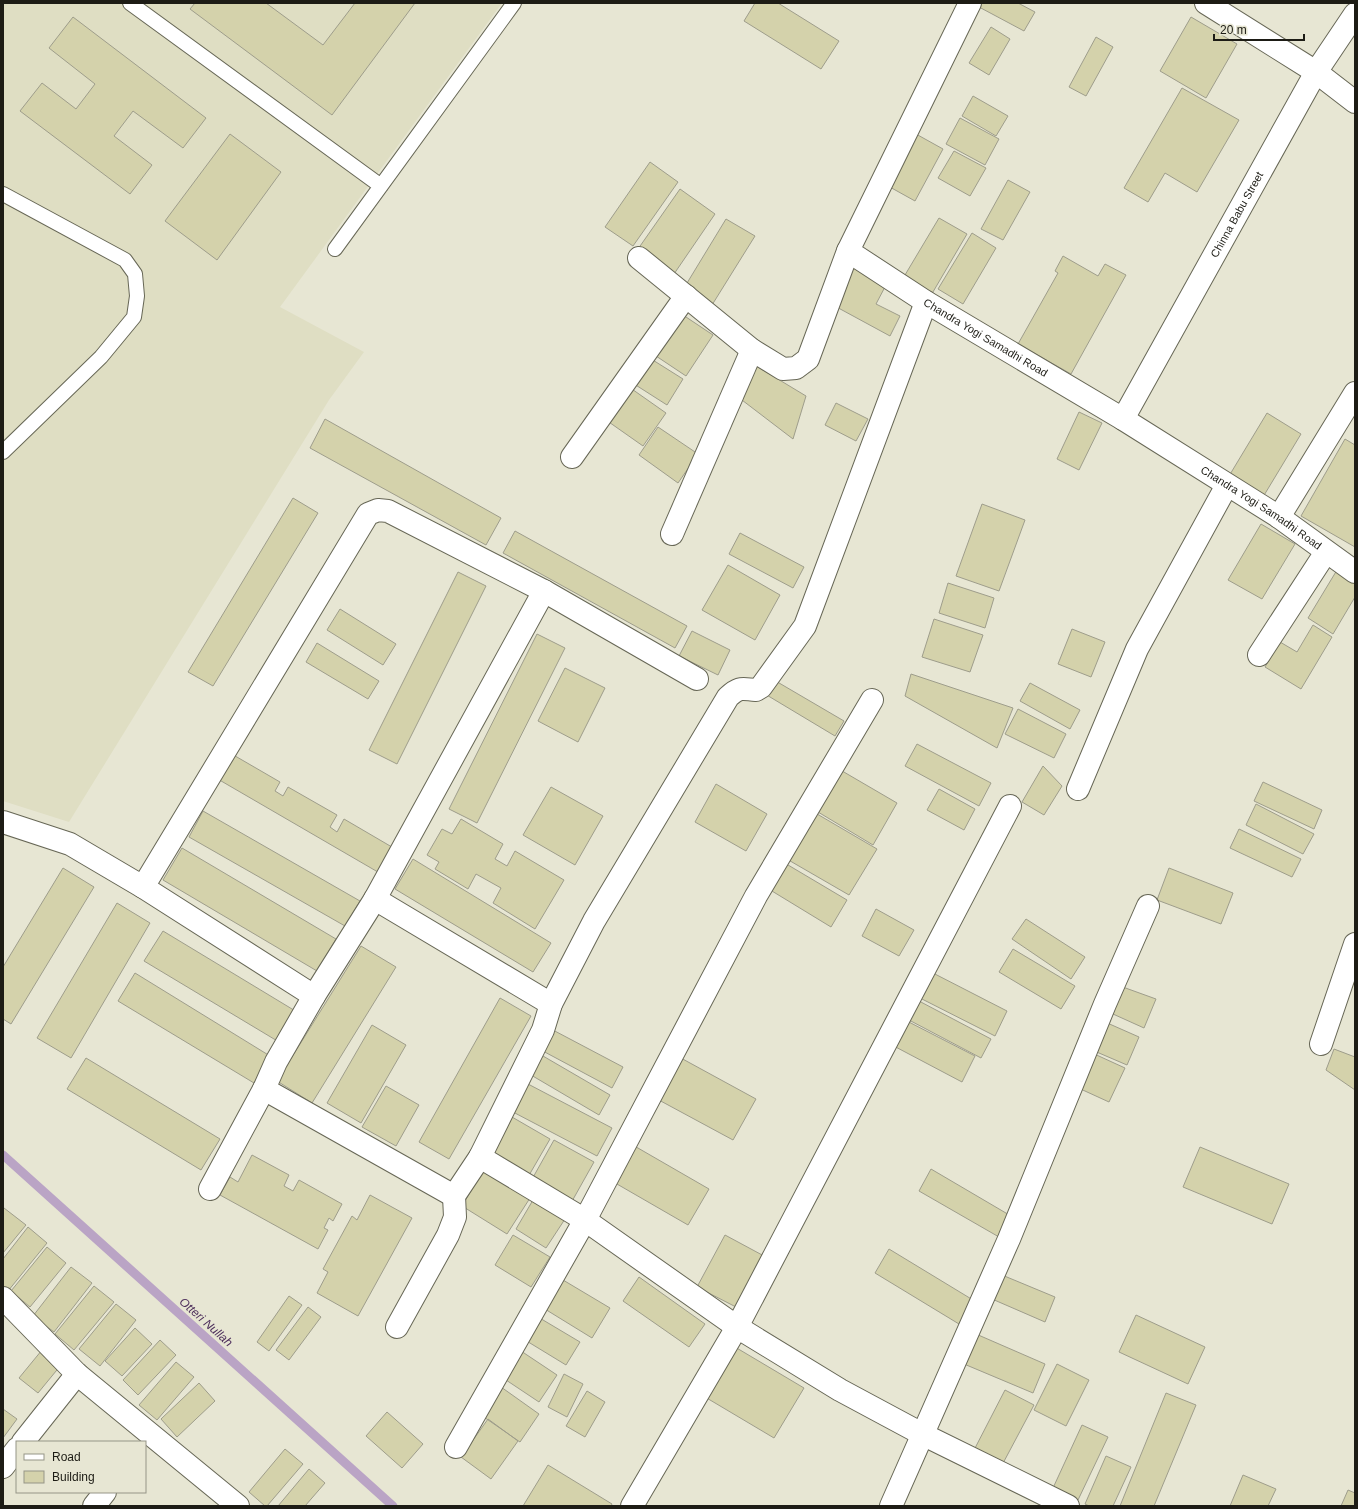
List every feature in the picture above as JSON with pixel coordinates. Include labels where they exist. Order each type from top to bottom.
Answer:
[{"type":"street","points":[[639,258],[752,350],[783,369],[796,368],[808,359],[848,251],[970,3]]},
{"type":"street","points":[[1206,3],[1316,72],[1355,102]]},
{"type":"street","name":"Chinna Babu Street","points":[[1123,419],[1316,72],[1355,14]]},
{"type":"street","name":"Chandra Yogi Samadhi Road","points":[[848,251],[926,302],[1123,419],[1278,517],[1355,572]]},
{"type":"street","points":[[572,458],[686,296]]},
{"type":"street","points":[[397,1327],[450,1229],[455,1216],[454,1196],[480,1157],[543,1030],[550,1004],[594,921],[728,697],[741,688],[756,690],[761,687],[805,626],[926,302]]},
{"type":"street","points":[[672,534],[752,350]]},
{"type":"street","points":[[1278,517],[1355,393]]},
{"type":"street","points":[[1078,789],[1136,649],[1226,485]]},
{"type":"street","points":[[143,887],[368,514],[378,510],[388,511],[544,592],[697,679]]},
{"type":"street","points":[[1259,655],[1326,552]]},
{"type":"street","points":[[210,1189],[264,1089],[276,1062],[314,996],[375,899],[544,592]]},
{"type":"street","points":[[456,1447],[585,1220],[756,896],[872,700]]},
{"type":"street","points":[[632,1506],[737,1326],[1010,806]]},
{"type":"street","points":[[3,822],[70,844],[143,887],[314,996]]},
{"type":"street","points":[[375,899],[550,1004]]},
{"type":"street","points":[[891,1506],[1009,1239],[1105,1004],[1148,906]]},
{"type":"street","points":[[1321,1044],[1355,944]]},
{"type":"street","points":[[264,1089],[454,1196]]},
{"type":"street","points":[[480,1157],[585,1220],[737,1326],[840,1390],[922,1434],[1068,1506]]},
{"type":"street","points":[[3,1298],[77,1374],[148,1439],[238,1506]]},
{"type":"street","points":[[24,1441],[77,1374]]},
{"type":"street","points":[[3,1467],[16,1450]]},
{"type":"street","points":[[94,1506],[104,1493]]},
{"type":"lane","points":[[130,3],[381,186]]},
{"type":"lane","points":[[335,249],[514,3]]},
{"type":"lane","points":[[3,194],[125,260],[135,274],[137,296],[134,317],[115,341],[101,357],[3,452]]},
{"type":"shaded area","points":[[3,3],[502,3],[280,307],[364,352],[329,400],[69,822],[3,801]]},
{"type":"building","points":[[195,3],[266,3],[323,45],[355,3],[415,3],[332,115],[190,9]]},
{"type":"building","points":[[755,3],[778,3],[839,41],[821,69],[744,21]]},
{"type":"building","points":[[981,3],[1018,3],[1035,12],[1024,31],[979,7]]},
{"type":"building","points":[[73,17],[206,118],[183,148],[133,111],[114,136],[152,165],[130,194],[20,111],[42,83],[76,109],[95,84],[49,48]]},
{"type":"building","points":[[1191,17],[1237,44],[1206,98],[1160,71]]},
{"type":"building","points":[[991,27],[1010,39],[989,75],[969,63]]},
{"type":"building","points":[[1096,37],[1113,47],[1086,96],[1069,87]]},
{"type":"building","points":[[1182,88],[1239,120],[1197,192],[1165,173],[1148,202],[1124,188]]},
{"type":"building","points":[[973,96],[1008,116],[996,136],[962,116]]},
{"type":"building","points":[[960,118],[999,139],[985,165],[946,144]]},
{"type":"building","points":[[230,134],[281,172],[217,260],[165,221]]},
{"type":"building","points":[[916,134],[943,149],[915,201],[888,186]]},
{"type":"building","points":[[954,151],[986,168],[970,196],[938,178]]},
{"type":"building","points":[[650,162],[678,182],[633,246],[605,227]]},
{"type":"building","points":[[1008,180],[1030,192],[1003,240],[981,229]]},
{"type":"building","points":[[680,189],[715,214],[674,274],[638,249]]},
{"type":"building","points":[[939,218],[967,234],[930,297],[902,280]]},
{"type":"building","points":[[726,219],[755,236],[712,305],[684,288]]},
{"type":"building","points":[[972,233],[996,248],[963,304],[938,289]]},
{"type":"building","points":[[1063,256],[1098,276],[1105,264],[1126,275],[1071,374],[1018,344],[1058,273],[1055,271]]},
{"type":"building","points":[[851,267],[886,285],[876,304],[900,316],[890,336],[831,304]]},
{"type":"building","points":[[680,313],[713,335],[686,376],[653,354]]},
{"type":"building","points":[[648,357],[683,379],[667,405],[631,382]]},
{"type":"building","points":[[753,364],[806,396],[793,439],[738,397]]},
{"type":"building","points":[[629,387],[666,413],[643,446],[606,420]]},
{"type":"building","points":[[836,403],[868,419],[856,441],[825,425]]},
{"type":"building","points":[[1079,412],[1102,423],[1079,470],[1057,459]]},
{"type":"building","points":[[1267,413],[1301,434],[1263,497],[1229,476]]},
{"type":"building","points":[[325,419],[501,518],[486,545],[310,448]]},
{"type":"building","points":[[658,427],[698,454],[678,483],[639,455]]},
{"type":"building","points":[[1345,439],[1355,445],[1355,547],[1301,516]]},
{"type":"building","points":[[293,498],[318,513],[213,686],[188,672]]},
{"type":"building","points":[[982,504],[1025,520],[999,591],[956,576]]},
{"type":"building","points":[[1261,524],[1295,544],[1262,599],[1228,580]]},
{"type":"building","points":[[515,531],[687,626],[675,648],[503,553]]},
{"type":"building","points":[[740,533],[804,567],[793,588],[729,554]]},
{"type":"building","points":[[728,565],[780,595],[755,640],[702,610]]},
{"type":"building","points":[[1337,570],[1355,580],[1355,597],[1333,634],[1308,618]]},
{"type":"building","points":[[458,572],[486,586],[397,764],[369,750]]},
{"type":"building","points":[[948,583],[994,598],[985,628],[939,613]]},
{"type":"building","points":[[340,609],[396,644],[383,665],[327,630]]},
{"type":"building","points":[[934,619],[983,635],[970,672],[922,657]]},
{"type":"building","points":[[1313,625],[1332,637],[1301,689],[1265,667],[1280,642],[1297,652]]},
{"type":"building","points":[[1072,629],[1105,642],[1091,677],[1058,664]]},
{"type":"building","points":[[692,631],[730,650],[718,675],[679,656]]},
{"type":"building","points":[[537,634],[565,648],[477,823],[449,809]]},
{"type":"building","points":[[317,643],[379,681],[368,699],[306,662]]},
{"type":"building","points":[[565,668],[605,688],[578,742],[538,721]]},
{"type":"building","points":[[911,674],[1013,708],[997,748],[905,696]]},
{"type":"building","points":[[774,680],[844,721],[835,736],[765,694]]},
{"type":"building","points":[[1030,683],[1080,710],[1070,729],[1020,701]]},
{"type":"building","points":[[1018,709],[1066,734],[1054,758],[1005,734]]},
{"type":"building","points":[[917,744],[991,783],[979,806],[905,766]]},
{"type":"building","points":[[230,753],[280,782],[275,791],[283,796],[288,787],[337,815],[330,827],[337,832],[344,819],[397,850],[383,875],[216,778]]},
{"type":"building","points":[[1043,766],[1062,786],[1044,815],[1022,802]]},
{"type":"building","points":[[837,768],[897,803],[873,845],[813,809]]},
{"type":"building","points":[[1263,782],[1322,810],[1314,829],[1254,801]]},
{"type":"building","points":[[716,784],[767,814],[746,851],[695,822]]},
{"type":"building","points":[[551,787],[603,816],[575,865],[523,835]]},
{"type":"building","points":[[939,789],[975,809],[964,830],[927,810]]},
{"type":"building","points":[[1256,804],[1314,834],[1303,854],[1246,825]]},
{"type":"building","points":[[203,811],[360,901],[345,926],[189,837]]},
{"type":"building","points":[[812,811],[877,849],[849,895],[785,858]]},
{"type":"building","points":[[461,819],[503,844],[495,859],[507,866],[515,851],[564,880],[535,929],[493,903],[501,888],[476,874],[468,889],[435,869],[439,862],[427,855],[442,829],[452,834]]},
{"type":"building","points":[[1239,829],[1301,859],[1292,877],[1230,848]]},
{"type":"building","points":[[182,848],[336,939],[317,971],[163,880]]},
{"type":"building","points":[[413,859],[551,943],[533,972],[395,889]]},
{"type":"building","points":[[783,862],[847,900],[831,927],[767,888]]},
{"type":"building","points":[[63,868],[94,887],[11,1024],[3,1019],[3,967]]},
{"type":"building","points":[[1169,868],[1233,893],[1221,924],[1157,900]]},
{"type":"building","points":[[117,903],[150,923],[71,1058],[37,1038]]},
{"type":"building","points":[[876,909],[914,930],[899,956],[862,936]]},
{"type":"building","points":[[1026,919],[1085,957],[1071,979],[1012,939]]},
{"type":"building","points":[[163,931],[297,1012],[279,1042],[144,961]]},
{"type":"building","points":[[361,946],[396,967],[312,1103],[277,1081]]},
{"type":"building","points":[[1013,949],[1075,986],[1061,1009],[999,972]]},
{"type":"building","points":[[931,972],[1007,1011],[995,1036],[918,997]]},
{"type":"building","points":[[135,973],[270,1056],[254,1083],[118,1001]]},
{"type":"building","points":[[1120,986],[1156,999],[1144,1028],[1113,1014]]},
{"type":"building","points":[[500,998],[531,1016],[449,1159],[419,1142]]},
{"type":"building","points":[[919,1001],[991,1039],[981,1058],[909,1020]]},
{"type":"building","points":[[903,1019],[975,1056],[962,1082],[890,1044]]},
{"type":"building","points":[[1105,1022],[1139,1037],[1127,1065],[1092,1050]]},
{"type":"building","points":[[372,1025],[406,1045],[361,1123],[327,1103]]},
{"type":"building","points":[[551,1029],[623,1067],[612,1088],[541,1050]]},
{"type":"building","points":[[1334,1049],[1355,1057],[1355,1090],[1326,1070]]},
{"type":"building","points":[[1090,1052],[1125,1068],[1109,1102],[1074,1086]]},
{"type":"building","points":[[543,1056],[610,1095],[599,1115],[531,1075]]},
{"type":"building","points":[[679,1057],[756,1099],[733,1140],[657,1099]]},
{"type":"building","points":[[86,1058],[220,1139],[201,1170],[67,1089]]},
{"type":"building","points":[[528,1084],[612,1128],[597,1156],[513,1112]]},
{"type":"building","points":[[386,1086],[419,1105],[396,1146],[362,1127]]},
{"type":"building","points":[[512,1117],[550,1139],[528,1177],[490,1155]]},
{"type":"building","points":[[554,1140],[594,1162],[571,1203],[531,1181]]},
{"type":"building","points":[[631,1144],[709,1189],[688,1225],[610,1180]]},
{"type":"building","points":[[1200,1147],[1289,1184],[1272,1224],[1183,1187]]},
{"type":"building","points":[[252,1155],[289,1175],[284,1186],[293,1191],[299,1180],[342,1204],[333,1221],[329,1218],[324,1228],[328,1230],[318,1249],[220,1195],[230,1177],[238,1182]]},
{"type":"building","points":[[484,1169],[530,1198],[507,1234],[462,1206]]},
{"type":"building","points":[[931,1169],[1011,1216],[999,1237],[919,1191]]},
{"type":"building","points":[[370,1195],[412,1218],[358,1316],[317,1293],[328,1272],[323,1269],[352,1216],[357,1220]]},
{"type":"building","points":[[533,1200],[565,1219],[546,1248],[516,1229]]},
{"type":"building","points":[[4,1208],[26,1225],[3,1253],[3,1209]]},
{"type":"building","points":[[28,1227],[47,1243],[8,1291],[3,1288],[3,1259]]},
{"type":"building","points":[[513,1235],[550,1257],[531,1287],[495,1265]]},
{"type":"building","points":[[725,1235],[764,1256],[736,1307],[697,1287]]},
{"type":"building","points":[[47,1247],[66,1263],[30,1307],[11,1291]]},
{"type":"building","points":[[889,1249],[973,1300],[959,1324],[875,1273]]},
{"type":"building","points":[[71,1267],[92,1283],[54,1332],[33,1316]]},
{"type":"building","points":[[1002,1275],[1055,1297],[1045,1322],[992,1299]]},
{"type":"building","points":[[558,1277],[610,1308],[592,1338],[540,1306]]},
{"type":"building","points":[[639,1277],[705,1324],[689,1347],[623,1301]]},
{"type":"building","points":[[94,1286],[114,1302],[74,1350],[55,1334]]},
{"type":"building","points":[[289,1296],[302,1305],[269,1351],[257,1342]]},
{"type":"building","points":[[116,1304],[136,1320],[100,1366],[79,1349]]},
{"type":"building","points":[[308,1307],[321,1317],[289,1360],[276,1350]]},
{"type":"building","points":[[1136,1315],[1205,1347],[1188,1384],[1119,1352]]},
{"type":"building","points":[[538,1317],[580,1342],[566,1365],[525,1340]]},
{"type":"building","points":[[135,1328],[152,1344],[122,1376],[105,1361]]},
{"type":"building","points":[[976,1334],[1045,1364],[1033,1393],[964,1364]]},
{"type":"building","points":[[160,1340],[176,1355],[138,1395],[123,1380]]},
{"type":"building","points":[[735,1347],[804,1388],[774,1438],[705,1397]]},
{"type":"building","points":[[42,1350],[61,1365],[38,1393],[19,1378]]},
{"type":"building","points":[[521,1351],[557,1375],[539,1402],[503,1378]]},
{"type":"building","points":[[176,1362],[194,1377],[157,1420],[139,1405]]},
{"type":"building","points":[[1057,1364],[1089,1380],[1066,1426],[1034,1410]]},
{"type":"building","points":[[564,1374],[583,1384],[567,1417],[548,1407]]},
{"type":"building","points":[[199,1383],[215,1401],[177,1437],[161,1419]]},
{"type":"building","points":[[501,1387],[539,1414],[520,1442],[481,1415]]},
{"type":"building","points":[[1005,1390],[1034,1405],[1001,1467],[973,1452]]},
{"type":"building","points":[[587,1391],[605,1402],[585,1437],[566,1426]]},
{"type":"building","points":[[1166,1393],[1196,1405],[1154,1506],[1120,1506]]},
{"type":"building","points":[[3,1409],[17,1419],[3,1438]]},
{"type":"building","points":[[387,1412],[423,1444],[402,1468],[366,1436]]},
{"type":"building","points":[[488,1419],[518,1441],[491,1479],[461,1457]]},
{"type":"building","points":[[1082,1425],[1108,1437],[1078,1500],[1053,1488]]},
{"type":"building","points":[[285,1449],[303,1464],[267,1506],[265,1506],[249,1492]]},
{"type":"building","points":[[1106,1456],[1131,1467],[1113,1506],[1089,1506],[1085,1504]]},
{"type":"building","points":[[548,1465],[612,1504],[611,1506],[523,1506]]},
{"type":"building","points":[[309,1469],[325,1483],[305,1506],[278,1506]]},
{"type":"building","points":[[1243,1475],[1276,1489],[1268,1506],[1230,1506]]},
{"type":"building","points":[[1348,1490],[1355,1493],[1355,1506],[1341,1506]]},
{"type":"waterway","name":"Otteri Nullah","points":[[3,1155],[393,1506]]}]
